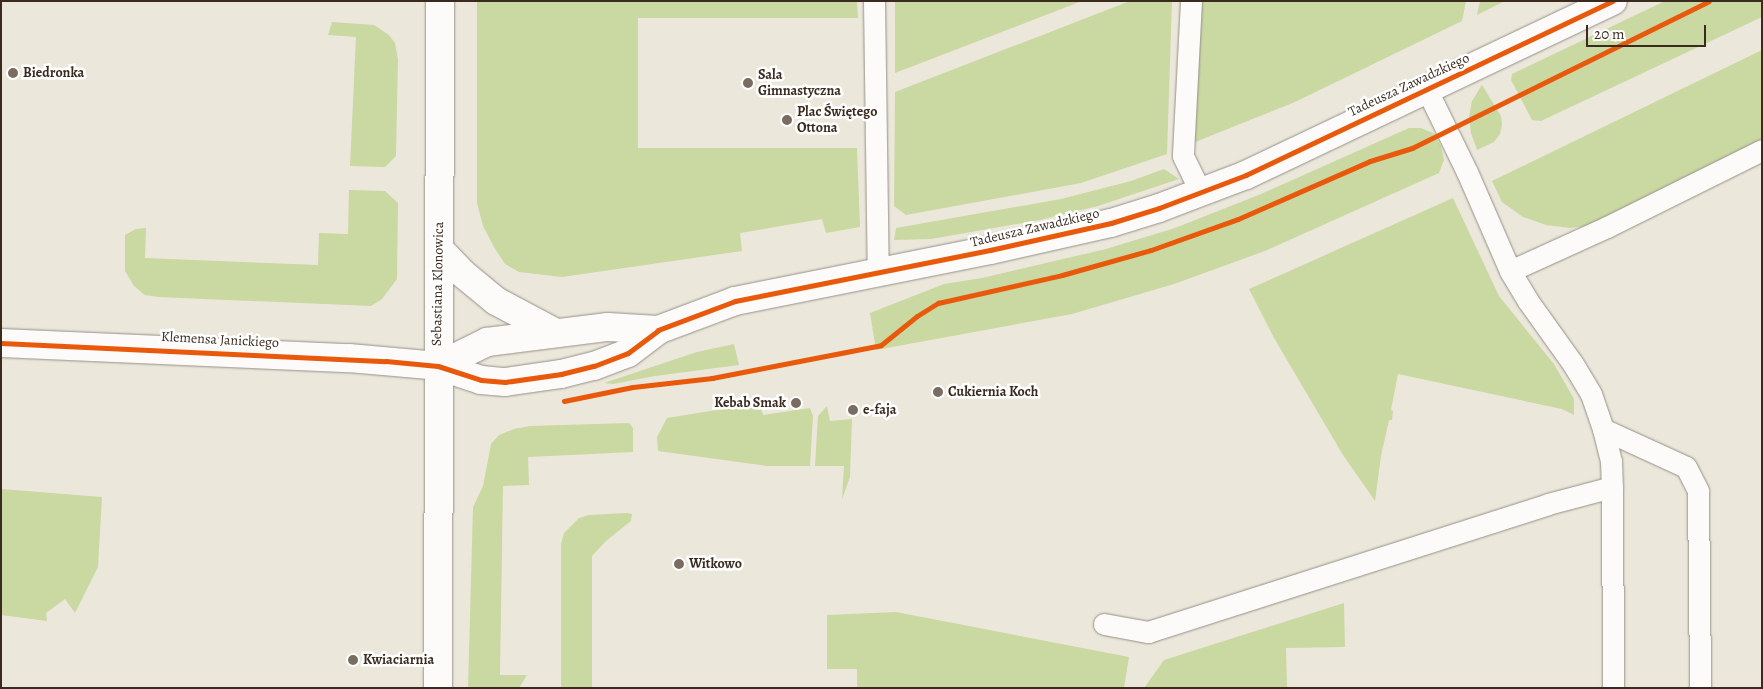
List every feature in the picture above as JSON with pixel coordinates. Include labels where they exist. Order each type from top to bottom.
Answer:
[{"type":"street","name":"Sebastiana Klonowica","points":[[438,688],[440,1]]},
{"type":"street","name":"Tadeusza Zawadzkiego","points":[[438,366],[481,380],[505,382],[561,374],[594,366],[628,352],[658,330],[735,301],[1111,222],[1201,193],[1246,174],[1613,1]]},
{"type":"street","points":[[439,249],[462,274],[496,301],[554,332]]},
{"type":"street","name":"Tadeusza Zawadzkiego","points":[[438,366],[487,342],[554,332],[608,327],[658,330]]},
{"type":"street","name":"Klemensa Janickiego","points":[[1,342],[349,358],[438,366]]},
{"type":"lane","points":[[874,1],[878,272]]},
{"type":"lane","points":[[1190,1],[1183,156],[1201,193]]},
{"type":"lane","points":[[1427,90],[1467,172],[1510,271],[1591,394],[1603,429],[1611,461],[1613,688]]},
{"type":"lane","points":[[1510,271],[1607,227],[1762,150]]},
{"type":"lane","points":[[1603,429],[1686,467],[1698,491],[1700,688]]},
{"type":"lane","points":[[1104,624],[1148,632],[1548,504],[1612,487]]},
{"type":"green space","points":[[477,1],[857,1],[858,18],[638,18],[638,148],[857,148],[860,227],[826,233],[822,219],[740,233],[742,251],[562,277],[519,272],[505,264],[483,226],[477,203]]},
{"type":"green space","points":[[895,1],[1082,1],[895,73]]},
{"type":"green space","points":[[1130,1],[1172,1],[1167,154],[1081,183],[906,215],[894,206],[895,92]]},
{"type":"green space","points":[[1201,1],[1466,1],[1462,21],[1295,102],[1195,142]]},
{"type":"green space","points":[[1480,1],[1505,1],[1477,15]]},
{"type":"green space","points":[[1665,1],[1762,1],[1762,17],[1541,121],[1532,120],[1511,80],[1512,74]]},
{"type":"green space","points":[[332,22],[374,25],[389,35],[395,43],[398,59],[396,156],[385,167],[350,166],[356,37],[328,35]]},
{"type":"green space","points":[[1762,50],[1762,146],[1595,225],[1570,228],[1546,225],[1523,217],[1502,202],[1492,181]]},
{"type":"green space","points":[[1482,85],[1501,116],[1502,125],[1500,134],[1494,142],[1477,150],[1471,133],[1469,117],[1472,101]]},
{"type":"green space","points":[[1409,128],[1421,128],[1433,133],[1441,146],[1444,160],[1439,173],[1265,251],[1174,284],[1072,314],[876,350],[870,313],[944,284],[982,278],[1106,249],[1175,228],[1261,194]]},
{"type":"green space","points":[[1164,169],[1179,179],[1098,206],[1040,220],[931,239],[894,240],[896,228],[1061,199],[1131,181]]},
{"type":"green space","points":[[349,190],[385,191],[398,203],[397,279],[382,299],[371,306],[158,297],[145,295],[134,286],[125,271],[125,235],[136,229],[146,228],[145,258],[318,265],[319,233],[348,234]]},
{"type":"green space","points":[[1453,198],[1499,296],[1554,364],[1574,399],[1574,415],[1562,409],[1398,374],[1391,410],[1393,411],[1392,420],[1389,420],[1381,456],[1375,501],[1343,455],[1274,338],[1249,289]]},
{"type":"green space","points":[[734,344],[739,365],[655,376],[613,384],[604,383],[697,352]]},
{"type":"green space","points":[[760,403],[763,415],[810,408],[813,416],[810,466],[767,466],[658,451],[657,437],[667,418]]},
{"type":"green space","points":[[827,406],[830,421],[852,419],[850,477],[842,499],[844,466],[815,466],[818,416]]},
{"type":"green space","points":[[629,423],[633,428],[633,452],[528,457],[529,485],[503,486],[500,675],[527,675],[519,688],[468,688],[473,507],[483,486],[491,444],[499,435],[514,429],[530,426]]},
{"type":"green space","points":[[1,489],[102,497],[98,567],[75,613],[65,599],[46,613],[47,621],[1,615]]},
{"type":"green space","points":[[632,514],[631,521],[606,541],[592,556],[592,688],[561,688],[561,544],[564,533],[579,518],[589,515]]},
{"type":"green space","points":[[1344,603],[1345,647],[1286,648],[1287,688],[1144,688],[1164,660]]},
{"type":"green space","points":[[896,612],[1129,657],[1124,688],[857,688],[857,669],[827,669],[827,615]]},
{"type":"cycle path","points":[[1,343],[386,361],[438,366],[481,380],[505,382],[561,374],[594,366],[628,353],[658,330],[735,301],[990,250],[1111,223],[1159,208],[1246,175],[1613,1]]},
{"type":"cycle path","points":[[564,401],[633,387],[712,378],[881,345],[917,316],[938,303],[1062,275],[1151,250],[1238,219],[1370,161],[1412,148],[1709,1]]},
{"type":"place","name":"Biedronka","points":[[13,73]]},
{"type":"place","name":"Sala Gimnastyczna","points":[[748,83]]},
{"type":"place","name":"Plac Świętego Ottona","points":[[787,120]]},
{"type":"place","name":"Cukiernia Koch","points":[[938,392]]},
{"type":"place","name":"Kebab Smak","points":[[796,403]]},
{"type":"place","name":"e-faja","points":[[853,410]]},
{"type":"place","name":"Witkowo","points":[[679,564]]},
{"type":"place","name":"Kwiaciarnia","points":[[353,660]]}]
